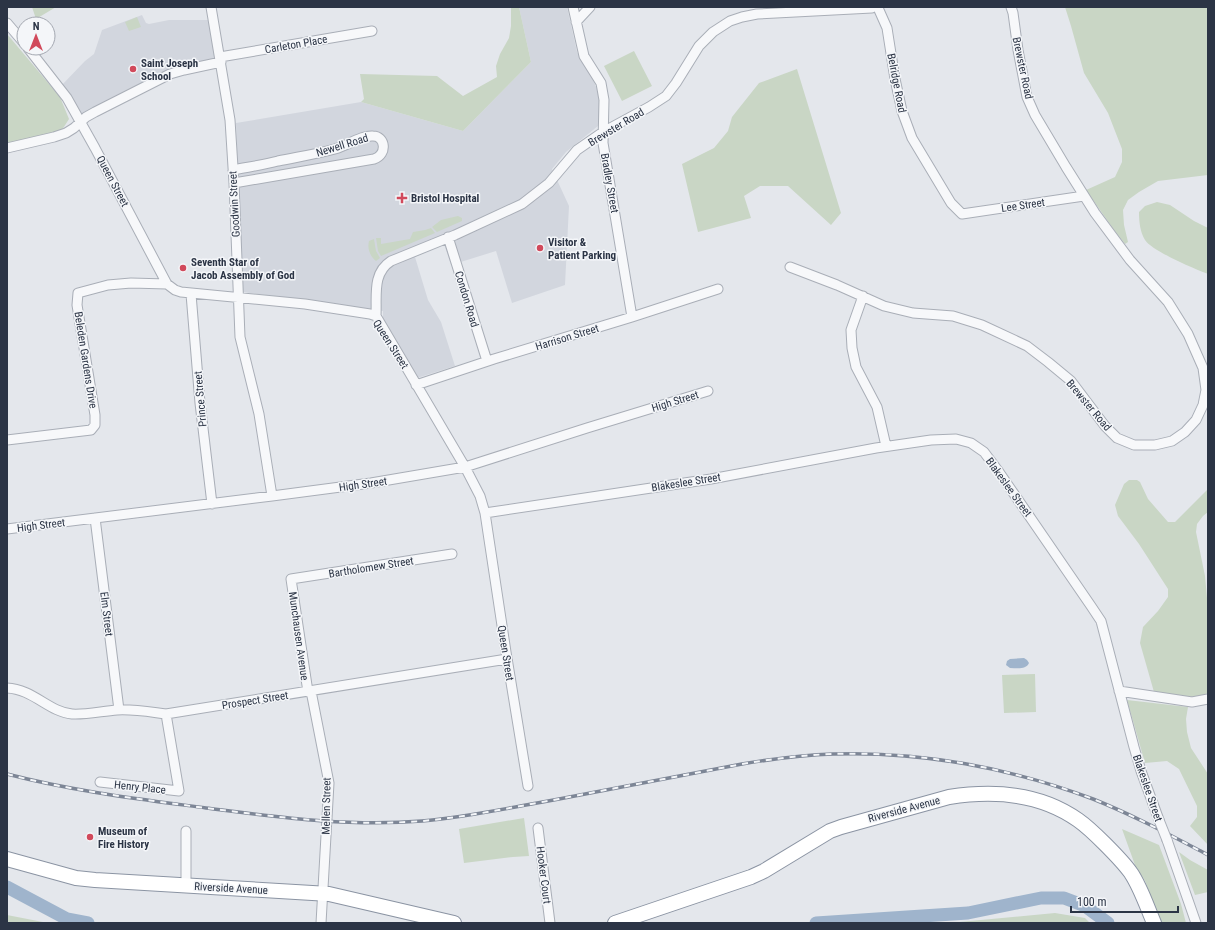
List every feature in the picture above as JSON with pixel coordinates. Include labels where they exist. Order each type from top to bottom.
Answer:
[{"type":"highway","name":"Riverside Avenue","points":[[615,923],[751,877],[764,871],[823,835],[842,827],[950,797],[985,793],[1010,794],[1033,798],[1052,805],[1078,820],[1106,846],[1132,874],[1154,923]]},
{"type":"highway","name":"Riverside Avenue","points":[[7,860],[76,878],[186,886],[322,893],[355,899],[454,923]]},
{"type":"street","name":"Goodwin Street","points":[[211,7],[230,120],[240,337],[259,414],[272,496]]},
{"type":"street","name":"Bradley Street","points":[[573,7],[584,56],[601,82],[604,100],[604,150],[632,317]]},
{"type":"street","points":[[576,22],[590,7]]},
{"type":"street","name":"Brewster Road","points":[[790,267],[884,306],[913,313],[953,316],[982,325],[1027,346],[1071,381],[1105,426],[1117,438],[1134,445],[1155,445],[1172,441],[1185,432],[1196,420],[1203,405],[1206,390],[1203,368],[1188,334],[1168,302],[1130,260],[1095,213],[1039,121],[1027,97],[1011,7]]},
{"type":"street","name":"Brewster Road","points":[[376,316],[378,279],[382,268],[391,261],[522,204],[549,183],[578,150],[603,132],[666,96],[699,46],[712,32],[730,21],[757,14],[876,8]]},
{"type":"street","name":"Belridge Road","points":[[876,8],[887,28],[895,79],[902,111],[909,131],[951,203],[962,214]]},
{"type":"street","points":[[7,23],[16,34]]},
{"type":"street","name":"Carleton Place","points":[[7,148],[60,135],[72,130],[86,117],[100,109],[163,78],[184,70],[220,60],[372,31]]},
{"type":"street","name":"Queen Street","points":[[35,56],[64,92],[167,284],[176,290],[191,294],[305,304],[376,316],[465,467],[480,496],[485,513],[528,786]]},
{"type":"street","name":"Newell Road","points":[[233,170],[343,147],[366,136],[376,136],[382,143],[382,154],[374,159],[234,183]]},
{"type":"street","name":"Lee Street","points":[[962,214],[1084,196]]},
{"type":"street","name":"Condon Road","points":[[448,237],[487,361]]},
{"type":"street","name":"Beleden Gardens Drive","points":[[7,440],[91,430],[95,425],[95,415],[77,304],[78,293],[108,285],[131,283],[167,284]]},
{"type":"street","name":"Harrison Street","points":[[416,385],[487,361],[718,289]]},
{"type":"street","name":"Prince Street","points":[[191,294],[200,403],[212,504]]},
{"type":"street","points":[[863,296],[850,330],[852,348],[856,367],[877,407],[886,446]]},
{"type":"street","name":"High Street","points":[[7,527],[212,504],[371,483],[465,467],[708,391]]},
{"type":"street","name":"Blakeslee Street","points":[[485,513],[711,479],[886,446],[931,440],[956,439],[971,443],[984,452],[999,472],[1101,621],[1118,691],[1141,771],[1196,923]]},
{"type":"street","name":"Elm Street","points":[[95,518],[120,710]]},
{"type":"street","name":"Bartholomew Street","points":[[291,580],[452,554]]},
{"type":"street","name":"Munchausen Avenue","points":[[291,580],[309,691]]},
{"type":"street","name":"Prospect Street","points":[[7,688],[15,688],[24,691],[60,710],[71,714],[120,710],[166,714],[507,659]]},
{"type":"street","name":"Mellen Street","points":[[309,691],[329,783],[320,923]]},
{"type":"street","points":[[1118,691],[1192,702],[1208,699]]},
{"type":"street","name":"Henry Place","points":[[100,782],[179,791],[166,714]]},
{"type":"street","name":"Hooker Court","points":[[538,828],[550,923]]},
{"type":"street","points":[[186,831],[186,886]]},
{"type":"shaded area","name":"Bristol Hospital","points":[[519,7],[567,7],[577,52],[592,77],[597,89],[600,104],[598,126],[566,152],[552,169],[569,206],[565,285],[512,303],[496,251],[451,265],[444,244],[415,257],[428,300],[441,322],[455,366],[417,378],[386,325],[383,318],[383,311],[242,292],[236,123],[361,102],[463,131],[531,62]]},
{"type":"shaded area","name":"Saint Joseph School","points":[[142,15],[146,23],[149,24],[169,20],[214,20],[221,62],[184,70],[80,122],[60,87],[85,61],[94,54],[102,30]]},
{"type":"green space","points":[[32,7],[56,7],[41,16],[35,16]]},
{"type":"green space","points":[[511,7],[519,7],[531,62],[463,131],[361,102],[364,99],[360,74],[437,76],[463,96],[497,77],[496,66],[500,54],[509,38],[511,26]]},
{"type":"green space","points":[[1065,7],[1208,7],[1208,175],[1158,181],[1128,200],[1123,210],[1124,225],[1128,242],[1125,244],[1086,190],[1115,177],[1122,162],[1122,149],[1108,113],[1084,73]]},
{"type":"green space","points":[[137,17],[141,27],[129,31],[125,22]]},
{"type":"green space","points":[[7,34],[16,45],[16,56],[26,56],[60,97],[69,119],[62,130],[7,144]]},
{"type":"green space","points":[[634,51],[652,86],[622,101],[604,66]]},
{"type":"green space","points":[[797,69],[841,213],[831,225],[788,186],[760,186],[744,196],[751,218],[698,232],[682,164],[714,148],[728,131],[732,117],[759,83]]},
{"type":"green space","points":[[1157,202],[1170,205],[1194,221],[1208,228],[1208,274],[1165,254],[1145,240],[1140,226],[1139,212],[1145,206]]},
{"type":"green space","points":[[458,216],[462,218],[462,221],[437,232],[432,227],[441,220]]},
{"type":"green space","points":[[431,228],[435,233],[381,256],[378,251],[376,238],[381,238],[381,244],[410,239],[413,232]]},
{"type":"green space","points":[[374,239],[376,251],[380,258],[376,261],[372,257],[368,247],[369,241]]},
{"type":"green space","points":[[1129,480],[1137,480],[1140,482],[1148,499],[1168,522],[1175,522],[1208,489],[1208,512],[1197,524],[1196,532],[1205,576],[1208,609],[1208,693],[1188,697],[1154,692],[1140,643],[1143,627],[1158,611],[1168,597],[1168,589],[1139,544],[1118,516],[1115,505],[1124,484]]},
{"type":"green space","points":[[1035,674],[1036,712],[1004,713],[1002,675]]},
{"type":"green space","points":[[1127,700],[1188,707],[1186,719],[1187,732],[1191,748],[1208,774],[1208,845],[1190,826],[1197,817],[1197,806],[1179,769],[1167,761],[1145,763]]},
{"type":"green space","points":[[524,818],[529,856],[464,863],[459,829]]},
{"type":"green space","points":[[1122,829],[1159,845],[1181,904],[1186,923],[1161,923],[1145,881],[1135,865]]},
{"type":"green space","points":[[1179,852],[1208,870],[1208,892],[1195,895]]},
{"type":"green space","points":[[1055,913],[1085,918],[1090,923],[949,923]]},
{"type":"green space","points":[[7,915],[48,923],[7,923]]},
{"type":"water","points":[[1024,658],[1029,663],[1024,668],[1010,668],[1006,665],[1007,661],[1010,659]]},
{"type":"waterway","points":[[7,887],[67,919],[88,923]]},
{"type":"waterway","points":[[816,923],[968,913],[1041,898],[1064,898],[1085,906],[1108,923]]},
{"type":"railway","points":[[7,774],[106,794],[287,818],[341,822],[395,823],[473,814],[776,759],[833,754],[899,755],[998,770],[1062,788],[1093,799],[1122,812],[1208,855]]},
{"type":"place","name":"Saint Joseph School","points":[[133,69]]},
{"type":"place","name":"Bristol Hospital","points":[[402,198]]},
{"type":"place","name":"Visitor & Patient Parking","points":[[540,248]]},
{"type":"place","name":"Seventh Star of Jacob Assembly of God","points":[[183,268]]},
{"type":"place","name":"Museum of Fire History","points":[[90,837]]}]
